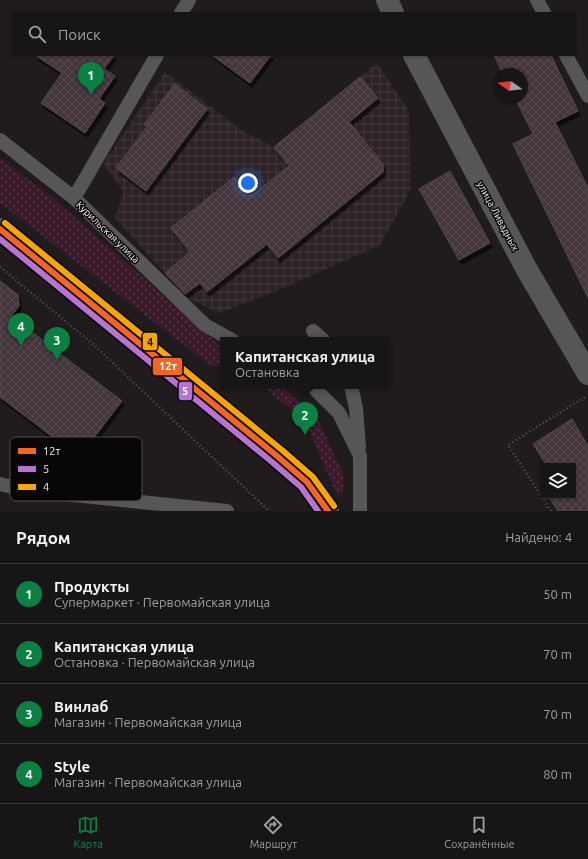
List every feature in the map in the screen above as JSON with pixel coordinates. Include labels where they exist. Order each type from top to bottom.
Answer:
[{"type":"street","points":[[387,0],[393,12]]},
{"type":"street","name":"улица Ливадных","points":[[415,56],[524,263],[582,350],[588,374]]},
{"type":"street","points":[[0,229],[271,451],[307,482],[328,511]]},
{"type":"lane","points":[[182,12],[189,0]]},
{"type":"lane","points":[[537,0],[543,12]]},
{"type":"lane","name":"Курильская улица","points":[[156,56],[74,198],[205,325],[227,337]]},
{"type":"lane","points":[[567,56],[588,96]]},
{"type":"lane","points":[[0,140],[74,198]]},
{"type":"lane","points":[[315,389],[339,413],[360,456]]},
{"type":"lane","points":[[352,389],[356,408],[360,456],[360,511]]},
{"type":"lane","points":[[0,484],[10,486]]},
{"type":"lane","points":[[131,501],[227,511]]},
{"type":"path","points":[[0,267],[94,345],[270,511]]},
{"type":"path","points":[[551,511],[508,445],[588,396]]},
{"type":"shaded area","points":[[377,63],[409,111],[411,189],[380,245],[276,291],[219,313],[183,296],[165,273],[115,218],[123,191],[103,164],[165,72],[244,132],[274,147]]},
{"type":"shaded area","points":[[0,158],[54,199],[220,346],[220,367],[210,365],[0,203]]},
{"type":"shaded area","points":[[266,389],[284,389],[318,420],[343,474],[343,492],[336,494],[305,420]]},
{"type":"building","points":[[36,56],[113,56],[104,69],[115,76],[99,99],[105,103],[85,133],[41,103],[62,73]]},
{"type":"building","points":[[213,56],[270,56],[250,83]]},
{"type":"building","points":[[494,56],[551,56],[578,111],[555,122],[588,188],[588,298],[513,144],[533,134],[518,104],[528,104],[528,68],[500,68]]},
{"type":"building","points":[[360,77],[378,98],[349,122],[383,164],[383,172],[278,258],[267,244],[207,292],[200,283],[185,294],[165,273],[190,252],[171,228],[234,177],[250,197],[289,166],[274,147]]},
{"type":"building","points":[[175,84],[207,109],[146,191],[116,168],[147,127],[144,124]]},
{"type":"building","points":[[450,171],[490,243],[459,260],[419,189]]},
{"type":"building","points":[[0,281],[18,295],[19,306],[11,316],[122,401],[94,437],[53,437],[0,397]]},
{"type":"building","points":[[572,419],[588,446],[588,511],[558,511],[550,499],[576,499],[576,463],[545,463],[533,444]]},
{"type":"transit line","name":"4","points":[[5,223],[282,450],[313,477],[334,506]]},
{"type":"transit line","name":"12т","points":[[0,229],[277,456],[307,482],[328,511]]},
{"type":"transit line","name":"5","points":[[0,239],[272,462],[301,487],[318,511]]},
{"type":"place","name":"Продукты","points":[[91,95]]},
{"type":"place","name":"Style","points":[[21,346]]},
{"type":"place","name":"Винлаб","points":[[57,360]]},
{"type":"place","name":"Капитанская улица","points":[[305,435]]}]
